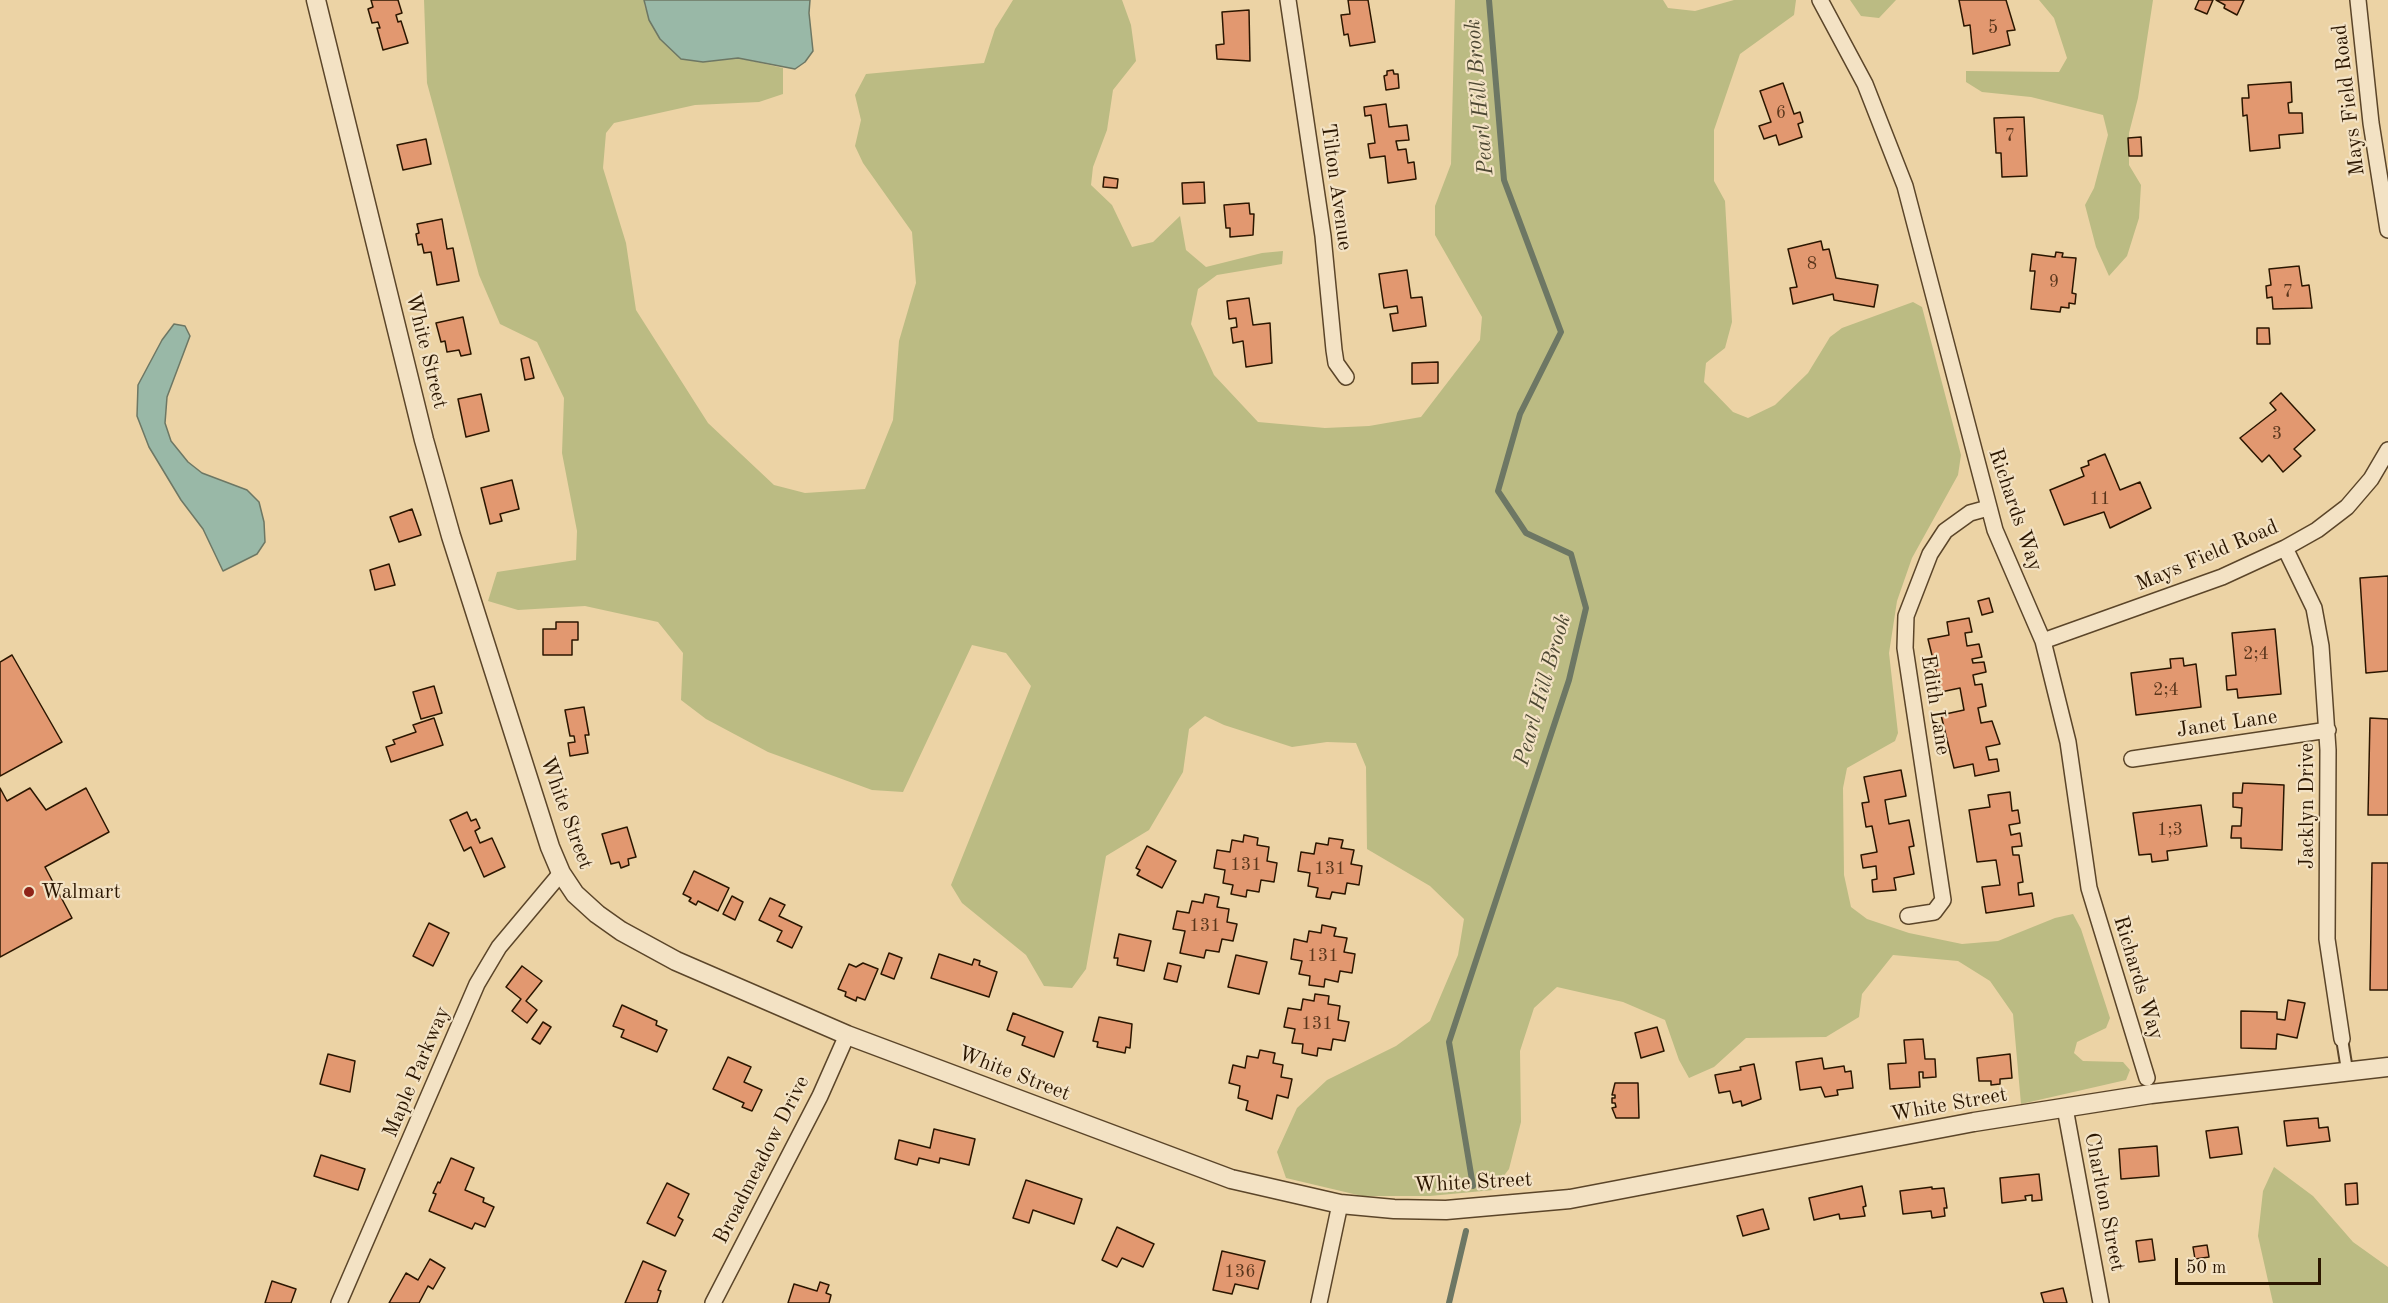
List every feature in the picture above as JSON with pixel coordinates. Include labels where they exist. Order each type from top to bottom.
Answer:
[{"type":"street","name":"White Street","points":[[315,0],[424,440],[448,525],[561,873],[575,894],[621,931],[676,961],[847,1035],[1231,1179],[1340,1204],[1394,1209],[1446,1210],[1570,1199],[1974,1122],[2065,1108],[2149,1086],[2388,1066]]},
{"type":"street","name":"Tilton Avenue","points":[[1288,0],[1323,236],[1334,350],[1336,363],[1346,377]]},
{"type":"street","name":"Richards Way","points":[[1820,0],[1865,84],[1905,186],[1988,508],[2004,555],[2043,641],[2068,742],[2089,888],[2149,1086]]},
{"type":"street","name":"Mays Field Road","points":[[2358,0],[2371,123],[2388,230]]},
{"type":"street","name":"Mays Field Road","points":[[2043,641],[2222,577],[2285,548],[2325,525],[2347,507],[2371,479],[2388,450]]},
{"type":"street","name":"Edith Lane","points":[[1908,916],[1934,912],[1943,900],[1905,648],[1906,616],[1930,554],[1945,531],[1970,513],[1988,508]]},
{"type":"street","name":"Jacklyn Drive","points":[[2285,548],[2314,608],[2321,646],[2328,730],[2327,939],[2347,1070]]},
{"type":"street","name":"Janet Lane","points":[[2132,759],[2328,730]]},
{"type":"street","name":"Maple Parkway","points":[[339,1303],[477,984],[499,947],[561,873]]},
{"type":"street","name":"Broadmeadow Drive","points":[[713,1303],[820,1096],[847,1035]]},
{"type":"street","name":"Charlton Street","points":[[2065,1108],[2102,1303]]},
{"type":"street","points":[[1319,1303],[1340,1204]]},
{"type":"green space","points":[[424,0],[644,0],[645,8],[703,62],[738,58],[783,68],[783,94],[759,102],[695,105],[614,123],[606,133],[603,168],[626,243],[636,310],[708,423],[774,485],[805,493],[865,489],[893,420],[899,341],[916,283],[912,232],[863,163],[855,146],[861,120],[855,95],[866,74],[984,63],[995,29],[1013,0],[1122,0],[1131,25],[1136,61],[1113,90],[1107,130],[1093,167],[1091,185],[1112,205],[1132,247],[1153,242],[1180,216],[1186,250],[1206,267],[1262,253],[1283,251],[1282,264],[1217,275],[1198,289],[1191,324],[1214,375],[1258,422],[1325,428],[1369,426],[1421,417],[1480,340],[1482,317],[1435,235],[1435,206],[1451,164],[1455,0],[1663,0],[1668,8],[1695,11],[1734,0],[1796,0],[1794,15],[1740,54],[1714,130],[1714,181],[1725,201],[1732,322],[1725,348],[1706,363],[1704,382],[1733,412],[1748,418],[1775,405],[1808,373],[1830,337],[1842,328],[1913,302],[1922,307],[1961,455],[1958,475],[1912,558],[1897,601],[1889,653],[1898,733],[1895,741],[1847,768],[1843,788],[1844,875],[1851,907],[1867,919],[1909,933],[1962,944],[1998,941],[2055,918],[2073,914],[2081,929],[2110,1018],[2106,1028],[2077,1042],[2074,1053],[2083,1061],[2123,1062],[2130,1070],[2126,1080],[2021,1104],[2013,1014],[1990,981],[1958,961],[1893,955],[1862,994],[1859,1017],[1826,1037],[1746,1038],[1714,1067],[1689,1078],[1679,1060],[1665,1020],[1623,1002],[1557,987],[1534,1008],[1520,1051],[1521,1122],[1509,1169],[1493,1190],[1430,1196],[1362,1196],[1286,1178],[1277,1152],[1297,1108],[1327,1080],[1396,1046],[1430,1021],[1458,955],[1464,919],[1430,886],[1367,849],[1366,767],[1356,743],[1327,742],[1292,747],[1224,725],[1205,716],[1189,729],[1183,772],[1149,830],[1106,856],[1086,969],[1072,988],[1044,986],[1026,955],[962,903],[951,885],[1031,686],[1006,653],[972,645],[903,792],[872,790],[768,752],[706,719],[681,700],[683,653],[658,622],[585,606],[518,610],[488,601],[497,572],[576,560],[577,531],[562,453],[564,398],[537,342],[500,324],[479,275],[427,83]]},
{"type":"green space","points":[[1850,0],[1896,0],[1879,18],[1861,16]]},
{"type":"green space","points":[[2039,0],[2153,0],[2138,98],[2129,133],[2129,165],[2141,185],[2139,218],[2127,256],[2109,276],[2096,247],[2085,205],[2094,188],[2108,135],[2103,115],[2031,97],[1982,92],[1966,82],[1966,71],[2059,72],[2067,58],[2054,18]]},
{"type":"green space","points":[[2274,1167],[2313,1196],[2353,1242],[2388,1267],[2388,1303],[2273,1303],[2258,1236],[2263,1191]]},
{"type":"shaded area","points":[[644,0],[810,0],[813,51],[805,62],[795,69],[738,58],[703,62],[681,59],[660,39],[649,20]]},
{"type":"shaded area","points":[[174,324],[185,326],[190,336],[167,397],[165,423],[171,441],[188,462],[202,473],[247,490],[259,502],[264,522],[265,542],[257,554],[223,571],[203,529],[181,500],[149,447],[137,416],[138,385],[162,340]]},
{"type":"building","points":[[371,0],[398,0],[402,13],[396,15],[398,22],[401,21],[408,43],[383,50],[377,28],[380,28],[378,22],[372,23],[368,9],[373,7]]},
{"type":"building","points":[[1348,0],[1368,0],[1375,42],[1350,46],[1348,34],[1344,35],[1341,15],[1350,14]]},
{"type":"building","points":[[1959,0],[2006,0],[2015,30],[2007,31],[2010,45],[1973,54],[1970,25],[1964,26]]},
{"type":"building","points":[[2199,0],[2213,0],[2207,14],[2195,9]]},
{"type":"building","points":[[2216,0],[2244,0],[2237,15],[2224,8],[2225,5]]},
{"type":"building","points":[[1249,10],[1250,61],[1217,59],[1216,45],[1224,44],[1222,12]]},
{"type":"building","points":[[1393,70],[1394,74],[1398,74],[1399,88],[1386,90],[1384,76],[1387,75],[1387,71]]},
{"type":"building","points":[[2291,82],[2292,102],[2288,103],[2289,113],[2302,113],[2303,133],[2279,135],[2280,148],[2250,151],[2247,115],[2243,116],[2242,98],[2249,98],[2248,85]]},
{"type":"building","points":[[1783,83],[1794,114],[1800,112],[1803,122],[1798,124],[1802,137],[1779,145],[1776,135],[1764,139],[1759,126],[1771,122],[1760,91]]},
{"type":"building","points":[[1386,104],[1389,127],[1407,125],[1409,140],[1396,141],[1398,150],[1406,149],[1408,163],[1414,162],[1416,179],[1388,183],[1385,156],[1370,158],[1368,144],[1375,143],[1371,115],[1365,116],[1364,107]]},
{"type":"building","points":[[2024,117],[2027,176],[2002,177],[2001,153],[1996,153],[1994,118]]},
{"type":"building","points":[[2141,137],[2142,156],[2129,156],[2128,138]]},
{"type":"building","points":[[426,139],[431,164],[403,170],[397,145]]},
{"type":"building","points":[[1104,177],[1118,179],[1117,188],[1103,187]]},
{"type":"building","points":[[1204,182],[1205,203],[1183,204],[1182,183]]},
{"type":"building","points":[[1249,203],[1250,214],[1254,214],[1253,235],[1230,237],[1230,228],[1226,228],[1224,205]]},
{"type":"building","points":[[442,219],[447,249],[453,248],[459,281],[437,285],[431,252],[424,253],[422,244],[418,245],[416,234],[419,233],[417,224]]},
{"type":"building","points":[[1821,241],[1823,250],[1829,249],[1836,278],[1878,285],[1874,307],[1834,300],[1833,294],[1793,304],[1790,288],[1797,287],[1788,249]]},
{"type":"building","points":[[2056,252],[2063,253],[2062,257],[2076,258],[2072,293],[2076,294],[2075,304],[2069,303],[2069,308],[2061,307],[2060,312],[2031,309],[2035,271],[2030,271],[2032,254],[2055,257]]},
{"type":"building","points":[[2299,266],[2302,286],[2309,285],[2312,308],[2273,309],[2272,297],[2267,298],[2266,286],[2271,285],[2269,269]]},
{"type":"building","points":[[1407,270],[1411,298],[1422,297],[1426,326],[1393,331],[1390,314],[1398,313],[1397,306],[1384,308],[1379,274]]},
{"type":"building","points":[[1249,298],[1253,325],[1270,323],[1272,363],[1246,367],[1243,341],[1233,343],[1231,328],[1237,327],[1236,318],[1229,319],[1227,301]]},
{"type":"building","points":[[463,317],[471,354],[461,356],[459,350],[447,352],[445,341],[441,342],[436,323]]},
{"type":"building","points":[[2257,328],[2269,328],[2270,344],[2257,344]]},
{"type":"building","points":[[529,357],[534,378],[525,380],[521,359]]},
{"type":"building","points":[[1438,362],[1438,383],[1412,384],[1412,363]]},
{"type":"building","points":[[2281,393],[2315,430],[2294,449],[2301,456],[2283,472],[2269,455],[2262,462],[2240,438],[2276,410],[2270,403]]},
{"type":"building","points":[[481,394],[489,431],[466,437],[458,399]]},
{"type":"building","points":[[2105,454],[2120,490],[2140,482],[2151,508],[2110,528],[2104,512],[2064,525],[2050,490],[2084,476],[2081,468],[2089,465],[2088,461]]},
{"type":"building","points":[[512,480],[519,509],[500,514],[502,521],[490,524],[481,488]]},
{"type":"building","points":[[412,509],[421,535],[399,542],[390,517]]},
{"type":"building","points":[[389,564],[395,585],[375,590],[370,570]]},
{"type":"building","points":[[2388,576],[2388,671],[2366,673],[2360,578]]},
{"type":"building","points":[[1989,598],[1993,612],[1982,615],[1978,601]]},
{"type":"building","points":[[1969,618],[1972,632],[1965,633],[1967,646],[1979,644],[1982,657],[1972,659],[1973,663],[1984,662],[1986,672],[1973,675],[1975,685],[1982,684],[1986,706],[1978,708],[1981,723],[1992,721],[2000,744],[1986,747],[1989,760],[1997,759],[1999,771],[1975,776],[1973,764],[1954,768],[1941,715],[1964,710],[1960,688],[1941,692],[1928,639],[1949,635],[1947,622]]},
{"type":"building","points":[[556,622],[578,622],[578,640],[572,640],[572,655],[543,655],[543,629],[556,629]]},
{"type":"building","points":[[2275,629],[2281,694],[2238,698],[2237,689],[2227,690],[2226,676],[2236,675],[2232,633]]},
{"type":"building","points":[[12,655],[62,742],[0,776],[0,662]]},
{"type":"building","points":[[2183,658],[2184,666],[2196,664],[2201,707],[2136,715],[2131,673],[2171,668],[2170,659]]},
{"type":"building","points":[[434,686],[442,713],[421,719],[413,692]]},
{"type":"building","points":[[584,707],[589,735],[585,735],[588,753],[570,756],[568,743],[575,742],[574,736],[570,736],[565,710]]},
{"type":"building","points":[[434,718],[443,745],[391,762],[386,747],[395,744],[393,740],[416,732],[413,725]]},
{"type":"building","points":[[2370,718],[2388,719],[2388,815],[2368,815]]},
{"type":"building","points":[[1901,770],[1906,796],[1885,800],[1889,824],[1909,820],[1914,846],[1909,847],[1914,874],[1894,878],[1896,890],[1873,892],[1872,880],[1877,879],[1876,866],[1863,868],[1861,855],[1877,852],[1872,826],[1866,827],[1862,803],[1869,802],[1864,777]]},
{"type":"building","points":[[2243,783],[2284,785],[2282,850],[2241,848],[2241,838],[2231,838],[2232,826],[2241,826],[2242,808],[2233,807],[2233,793],[2242,793]]},
{"type":"building","name":"Walmart","points":[[0,788],[7,801],[30,788],[46,810],[86,788],[109,832],[45,867],[72,918],[0,957]]},
{"type":"building","points":[[2010,792],[2012,811],[2018,810],[2020,823],[2009,825],[2011,835],[2020,833],[2022,846],[2012,847],[2013,855],[2019,855],[2023,882],[2018,883],[2019,895],[2032,893],[2034,906],[1986,913],[1982,887],[2000,885],[1996,860],[1977,862],[1969,810],[1990,807],[1988,795]]},
{"type":"building","points":[[2201,805],[2207,846],[2167,851],[2168,860],[2152,862],[2151,854],[2139,855],[2133,813]]},
{"type":"building","points":[[467,812],[471,821],[476,819],[480,828],[475,831],[480,843],[492,838],[505,867],[484,877],[471,847],[464,851],[450,820]]},
{"type":"building","points":[[627,827],[636,857],[628,859],[629,865],[621,868],[619,862],[611,864],[602,834]]},
{"type":"building","points":[[1244,835],[1258,838],[1257,845],[1269,847],[1267,861],[1277,863],[1274,882],[1261,880],[1259,892],[1247,890],[1246,897],[1231,894],[1233,885],[1223,883],[1225,870],[1214,868],[1217,850],[1230,852],[1232,840],[1243,842]]},
{"type":"building","points":[[1329,838],[1343,840],[1341,848],[1354,850],[1351,864],[1362,866],[1359,885],[1347,883],[1345,894],[1332,892],[1330,899],[1316,897],[1318,888],[1308,886],[1310,873],[1298,871],[1301,852],[1314,854],[1316,843],[1328,845]]},
{"type":"building","points":[[1147,846],[1176,861],[1162,888],[1137,875],[1140,870],[1136,868]]},
{"type":"building","points":[[2372,863],[2388,863],[2388,990],[2370,990]]},
{"type":"building","points":[[694,871],[729,888],[718,911],[698,901],[696,905],[689,901],[691,898],[683,894]]},
{"type":"building","points":[[1205,894],[1219,897],[1217,907],[1229,909],[1227,922],[1237,924],[1233,941],[1222,939],[1219,952],[1206,950],[1204,958],[1180,953],[1185,931],[1173,929],[1177,911],[1189,913],[1192,901],[1203,903]]},
{"type":"building","points":[[732,896],[743,902],[735,920],[723,914]]},
{"type":"building","points":[[770,898],[785,905],[779,916],[802,927],[792,948],[777,941],[782,931],[759,920]]},
{"type":"building","points":[[429,923],[449,933],[433,966],[413,956]]},
{"type":"building","points":[[1322,925],[1336,928],[1334,936],[1347,938],[1344,952],[1355,954],[1352,973],[1340,971],[1338,982],[1325,979],[1324,987],[1309,985],[1310,976],[1299,974],[1302,961],[1291,959],[1294,939],[1307,942],[1309,931],[1321,933]]},
{"type":"building","points":[[1119,934],[1151,941],[1144,971],[1117,965],[1118,958],[1114,958]]},
{"type":"building","points":[[889,953],[902,958],[894,979],[881,974]]},
{"type":"building","points":[[939,954],[972,965],[974,959],[980,961],[979,965],[997,972],[989,997],[931,978]]},
{"type":"building","points":[[1236,955],[1267,962],[1259,994],[1228,987]]},
{"type":"building","points":[[863,963],[878,969],[865,1000],[857,997],[856,1001],[845,996],[846,992],[838,989],[849,964],[856,967]]},
{"type":"building","points":[[1168,963],[1181,966],[1177,982],[1164,979]]},
{"type":"building","points":[[522,966],[542,981],[526,1001],[537,1010],[527,1023],[512,1011],[521,999],[506,987]]},
{"type":"building","points":[[1315,994],[1329,996],[1328,1004],[1340,1006],[1338,1020],[1349,1022],[1345,1041],[1333,1039],[1331,1050],[1318,1048],[1317,1056],[1302,1053],[1303,1044],[1292,1043],[1295,1029],[1284,1027],[1288,1008],[1301,1010],[1303,999],[1314,1001]]},
{"type":"building","points":[[2288,1000],[2305,1003],[2297,1038],[2277,1034],[2276,1049],[2241,1048],[2241,1011],[2277,1012],[2277,1019],[2285,1020]]},
{"type":"building","points":[[622,1005],[657,1021],[656,1025],[667,1030],[657,1052],[621,1037],[624,1030],[613,1026]]},
{"type":"building","points":[[1013,1013],[1063,1032],[1054,1057],[1022,1045],[1025,1037],[1007,1030]]},
{"type":"building","points":[[1099,1017],[1132,1024],[1130,1048],[1126,1047],[1125,1053],[1097,1047],[1098,1042],[1093,1041]]},
{"type":"building","points":[[543,1022],[551,1027],[540,1044],[532,1039]]},
{"type":"building","points":[[1657,1027],[1664,1051],[1641,1058],[1635,1033]]},
{"type":"building","points":[[1923,1039],[1925,1059],[1935,1059],[1936,1077],[1923,1078],[1923,1072],[1919,1072],[1920,1087],[1890,1089],[1888,1064],[1906,1063],[1904,1040]]},
{"type":"building","points":[[1260,1050],[1275,1053],[1273,1063],[1283,1065],[1281,1077],[1292,1079],[1288,1098],[1277,1095],[1272,1119],[1246,1110],[1248,1101],[1238,1098],[1240,1086],[1229,1083],[1233,1065],[1245,1068],[1247,1056],[1258,1058]]},
{"type":"building","points":[[328,1054],[355,1061],[350,1092],[320,1084]]},
{"type":"building","points":[[2010,1054],[2012,1078],[2000,1079],[2000,1084],[1991,1085],[1991,1081],[1979,1081],[1977,1058]]},
{"type":"building","points":[[728,1057],[751,1067],[744,1082],[762,1090],[752,1111],[742,1107],[744,1103],[713,1089]]},
{"type":"building","points":[[1822,1058],[1824,1069],[1844,1066],[1845,1072],[1851,1071],[1853,1088],[1837,1090],[1838,1095],[1825,1097],[1821,1087],[1800,1090],[1796,1062]]},
{"type":"building","points":[[1754,1064],[1761,1099],[1742,1106],[1741,1101],[1733,1103],[1730,1091],[1719,1093],[1715,1075],[1741,1070],[1740,1067]]},
{"type":"building","points":[[1615,1083],[1638,1083],[1639,1118],[1616,1118],[1612,1108],[1616,1107],[1615,1103],[1612,1103],[1612,1098],[1615,1098],[1615,1095],[1612,1095]]},
{"type":"building","points":[[2318,1118],[2319,1128],[2328,1127],[2330,1141],[2287,1146],[2284,1121]]},
{"type":"building","points":[[2238,1127],[2242,1154],[2210,1158],[2206,1131]]},
{"type":"building","points":[[934,1129],[975,1139],[969,1165],[940,1158],[939,1163],[919,1158],[917,1165],[895,1159],[899,1140],[930,1148]]},
{"type":"building","points":[[2157,1146],[2159,1176],[2121,1179],[2119,1149]]},
{"type":"building","points":[[321,1155],[365,1169],[358,1190],[314,1176]]},
{"type":"building","points":[[451,1158],[474,1168],[465,1190],[484,1198],[483,1202],[494,1207],[485,1227],[475,1223],[472,1229],[429,1211],[436,1194],[433,1193]]},
{"type":"building","points":[[2039,1174],[2042,1200],[2032,1201],[2032,1195],[2025,1196],[2026,1200],[2002,1203],[2000,1178]]},
{"type":"building","points":[[1026,1180],[1082,1199],[1074,1224],[1033,1210],[1029,1223],[1013,1218]]},
{"type":"building","points":[[667,1183],[689,1194],[678,1217],[683,1220],[675,1236],[647,1223]]},
{"type":"building","points":[[2357,1183],[2358,1204],[2346,1205],[2345,1184]]},
{"type":"building","points":[[1862,1186],[1866,1206],[1863,1207],[1865,1216],[1840,1219],[1839,1214],[1814,1220],[1809,1198]]},
{"type":"building","points":[[1932,1187],[1932,1189],[1944,1188],[1947,1208],[1944,1208],[1945,1216],[1932,1218],[1931,1211],[1903,1214],[1900,1191]]},
{"type":"building","points":[[1763,1209],[1769,1229],[1743,1236],[1737,1216]]},
{"type":"building","points":[[1117,1227],[1154,1244],[1143,1267],[1122,1258],[1117,1267],[1102,1260]]},
{"type":"building","points":[[2152,1239],[2155,1260],[2139,1262],[2136,1241]]},
{"type":"building","points":[[2207,1245],[2209,1257],[2195,1259],[2193,1247]]},
{"type":"building","points":[[1222,1251],[1265,1261],[1258,1289],[1235,1284],[1232,1294],[1213,1290]]},
{"type":"building","points":[[430,1259],[445,1268],[433,1289],[428,1286],[419,1303],[389,1303],[406,1273],[418,1280]]},
{"type":"building","points":[[643,1261],[666,1271],[658,1290],[661,1291],[657,1303],[625,1303]]},
{"type":"building","points":[[272,1281],[296,1289],[291,1303],[265,1303]]},
{"type":"building","points":[[820,1282],[829,1285],[826,1293],[831,1295],[829,1303],[788,1303],[794,1284],[817,1291]]},
{"type":"building","points":[[2063,1288],[2067,1303],[2044,1303],[2041,1293]]},
{"type":"waterway","name":"Pearl Hill Brook","points":[[1473,1186],[1449,1042],[1569,680],[1586,608],[1571,554],[1526,533],[1498,491],[1520,414],[1561,332],[1504,180],[1489,0]]},
{"type":"waterway","name":"Pearl Hill Brook","points":[[1449,1303],[1466,1231]]},
{"type":"place","name":"Walmart","points":[[29,892]]}]
